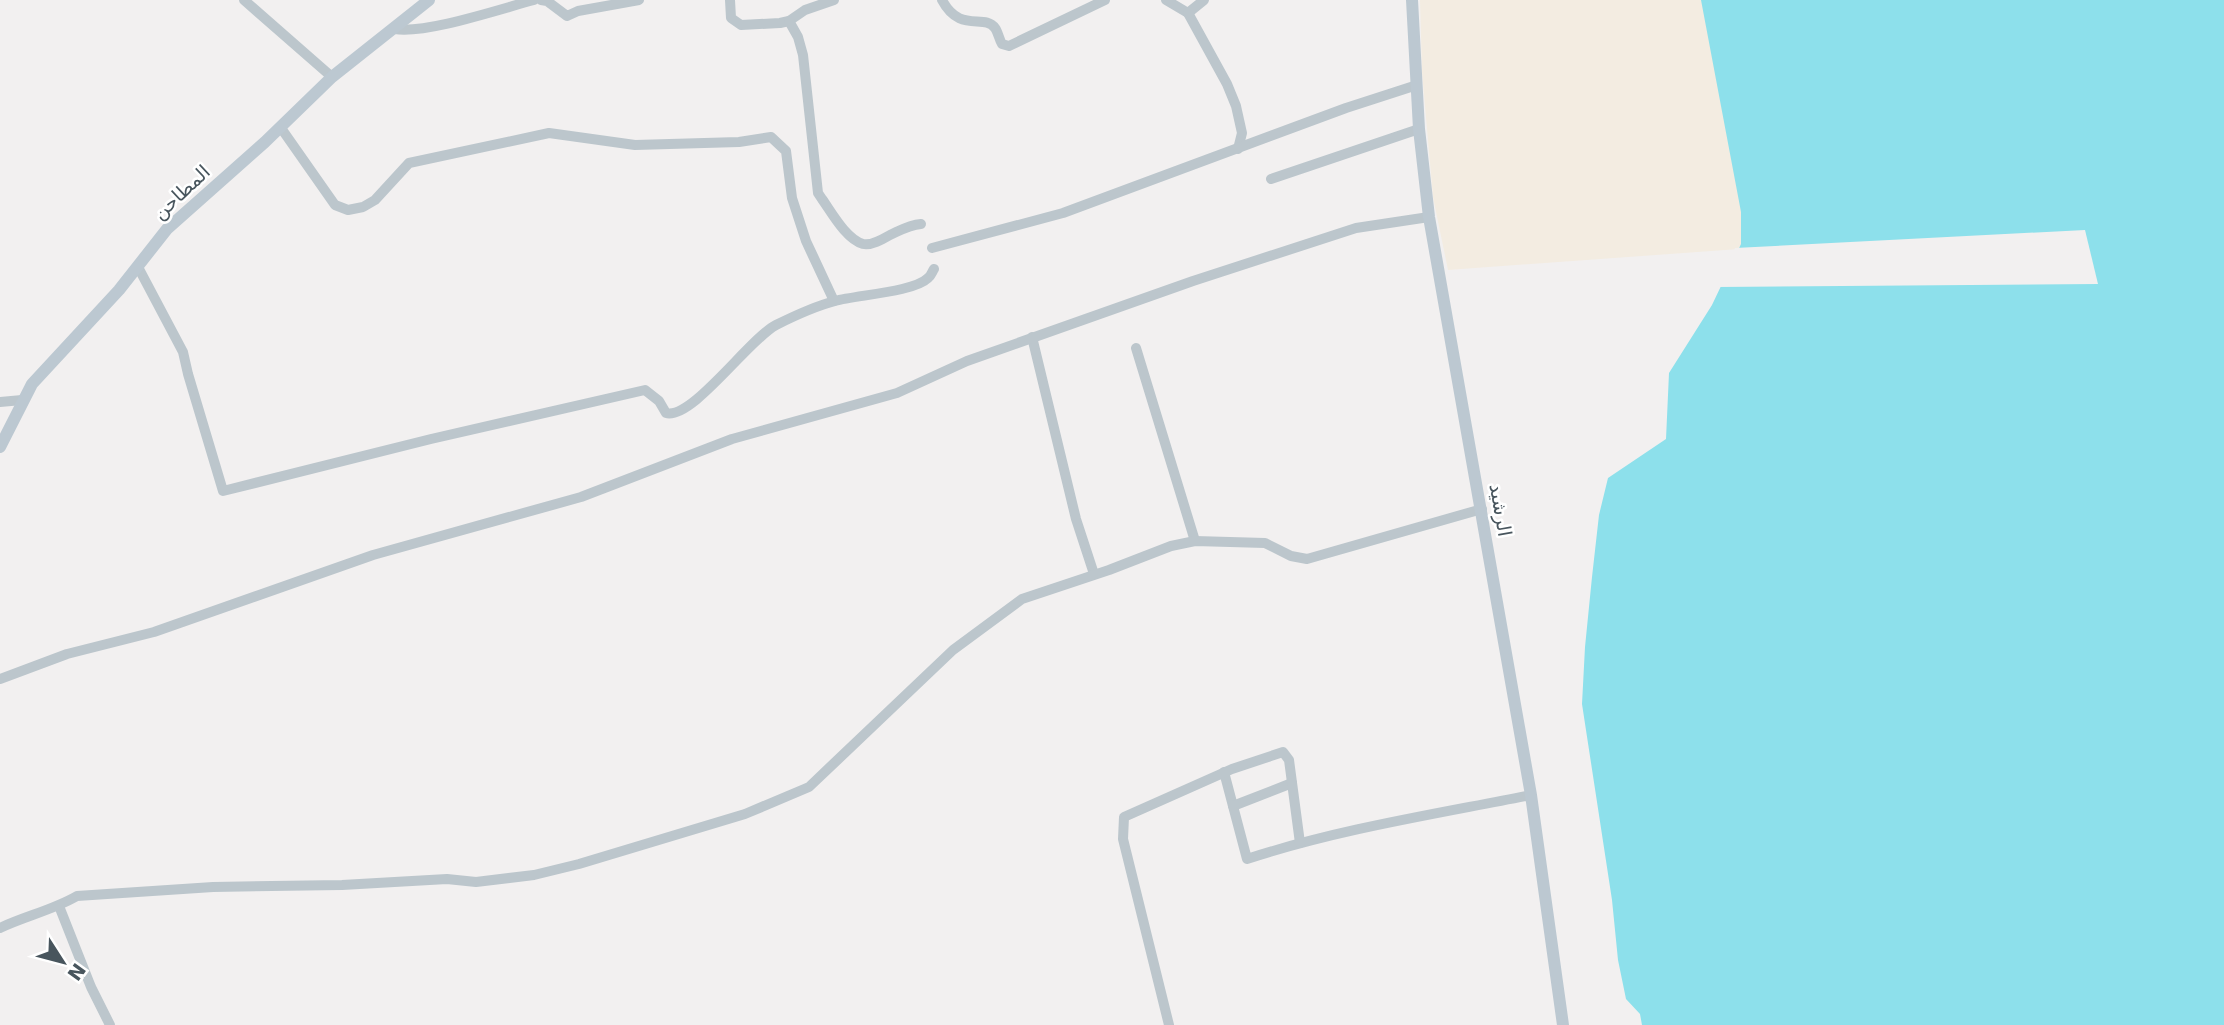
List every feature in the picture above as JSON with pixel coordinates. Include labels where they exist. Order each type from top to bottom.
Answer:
[{"type":"main road","name":"المطاحن","points":[[0,447],[32,384],[138,268],[167,229],[281,128],[332,77],[429,0]]},
{"type":"main road","name":"الرشيد","points":[[1412,0],[1419,129],[1429,217],[1531,795],[1563,1025]]},
{"type":"street","points":[[244,0],[332,77]]},
{"type":"street","points":[[394,29],[438,25],[534,0]]},
{"type":"street","points":[[541,0],[547,1],[567,16],[578,11],[639,0]]},
{"type":"street","points":[[730,0],[731,18],[740,25],[789,21],[805,10],[834,0]]},
{"type":"street","points":[[942,0],[947,9],[961,20],[993,25],[1004,46],[1014,44],[1105,0]]},
{"type":"street","points":[[1166,0],[1188,13],[1227,84],[1236,106],[1242,133],[1238,149]]},
{"type":"street","points":[[1188,13],[1204,0]]},
{"type":"street","points":[[789,21],[798,37],[803,55],[818,193],[849,234],[863,244],[883,239],[912,225],[921,225]]},
{"type":"street","points":[[932,248],[1063,213],[1346,108],[1417,85]]},
{"type":"street","points":[[281,128],[335,205],[348,210],[363,207],[375,200],[409,163],[549,133],[635,145],[739,142],[771,137],[786,151],[792,198],[806,242],[834,301]]},
{"type":"street","points":[[1271,179],[1419,129]]},
{"type":"street","points":[[0,679],[68,654],[153,632],[373,555],[581,497],[732,439],[897,393],[967,361],[1192,281],[1356,228],[1429,217]]},
{"type":"street","points":[[138,268],[183,352],[223,491],[431,439],[646,390],[659,401],[666,413],[672,415],[706,391],[741,354],[773,327],[834,301],[909,287],[927,280],[934,270]]},
{"type":"street","points":[[1032,337],[1076,519],[1094,574]]},
{"type":"street","points":[[1136,348],[1195,541]]},
{"type":"street","points":[[0,402],[22,401]]},
{"type":"street","points":[[0,928],[33,913],[59,906],[77,896],[213,887],[342,885],[447,879],[476,882],[534,875],[745,814],[809,787],[953,650],[1022,599],[1171,546],[1195,541],[1265,543],[1291,556],[1307,559],[1482,509]]},
{"type":"street","points":[[1169,1025],[1123,839],[1124,817],[1224,772],[1283,752],[1288,757],[1300,843]]},
{"type":"street","points":[[1224,772],[1247,859],[1300,843],[1531,795]]},
{"type":"street","points":[[1233,806],[1292,783]]},
{"type":"street","points":[[59,906],[91,987],[110,1025]]},
{"type":"sand","points":[[1420,0],[1753,0],[1753,248],[1448,270],[1433,197],[1422,72]]},
{"type":"water","points":[[1701,0],[2224,0],[2224,1025],[1642,1025],[1640,1014],[1626,999],[1618,960],[1612,900],[1582,704],[1585,647],[1599,515],[1608,478],[1666,439],[1669,373],[1712,305],[1741,244],[1741,212]]},
{"type":"pier","points":[[2085,230],[2098,284],[1716,287],[1735,248]]}]
